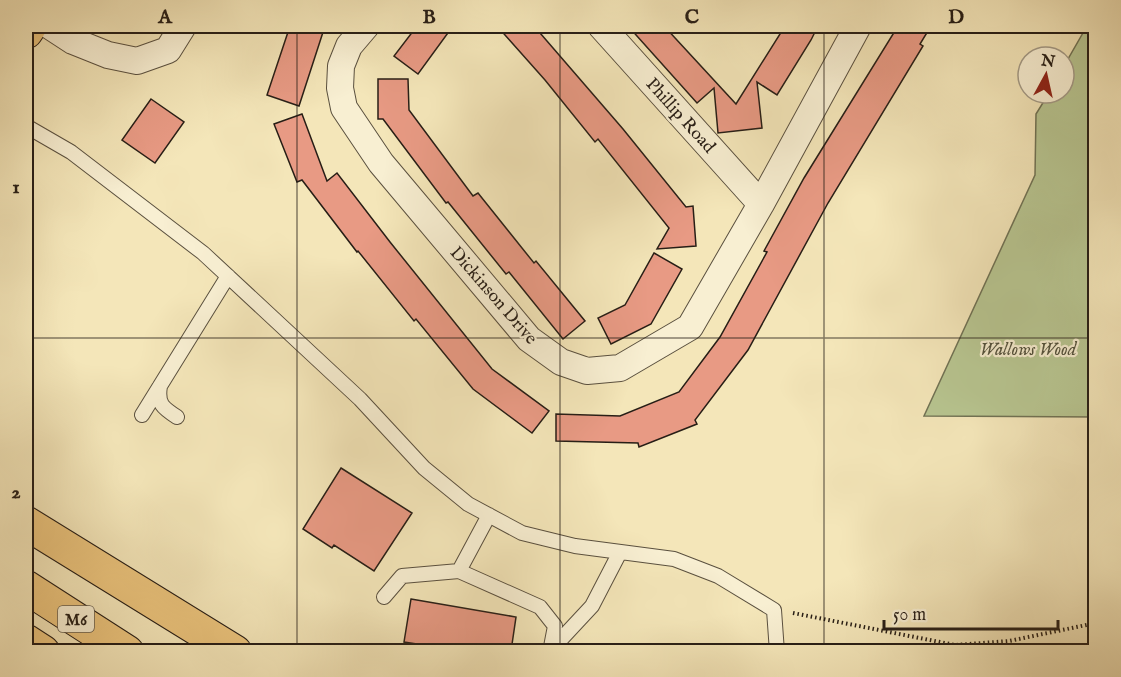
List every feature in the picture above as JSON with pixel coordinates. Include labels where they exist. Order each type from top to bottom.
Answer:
[{"type":"highway","points":[[26,523],[235,651]]},
{"type":"highway","name":"M6","points":[[26,587],[127,651]]},
{"type":"highway","name":"M6","points":[[26,641],[43,651]]},
{"type":"street","points":[[32,27],[73,40],[108,55],[137,61],[168,50],[183,26]]},
{"type":"street","name":"Dickinson Drive","points":[[366,26],[349,46],[340,66],[339,88],[344,108],[381,163],[529,339],[561,362],[587,371],[620,369],[690,327],[761,204],[858,26]]},
{"type":"street","name":"Phillip Road","points":[[601,26],[761,204]]},
{"type":"lane","points":[[26,126],[71,152],[204,253],[360,399],[424,468],[468,504],[522,533],[575,546],[674,559],[718,576],[774,610],[777,651]]},
{"type":"lane","points":[[142,415],[228,276]]},
{"type":"lane","points":[[160,387],[158,397],[162,406],[177,417]]},
{"type":"lane","points":[[459,571],[489,515]]},
{"type":"lane","points":[[550,651],[592,606],[620,552]]},
{"type":"lane","points":[[384,597],[402,576],[459,571],[540,607],[555,626],[550,651]]},
{"type":"path","points":[[774,610],[955,645],[1009,641],[1095,623]]},
{"type":"green space","name":"Wallows Wood","points":[[1087,26],[1096,26],[1095,417],[924,416],[1035,175],[1036,114],[1042,105],[1076,105],[1076,45]]},
{"type":"building","points":[[290,26],[325,26],[299,106],[267,95]]},
{"type":"building","points":[[417,26],[453,26],[418,74],[394,56]]},
{"type":"building","points":[[497,26],[534,26],[623,129],[686,207],[693,206],[696,246],[657,249],[669,228],[598,139],[595,142],[545,80]]},
{"type":"building","points":[[628,26],[664,26],[736,104],[785,26],[818,26],[777,95],[757,82],[762,128],[718,133],[714,88],[697,103]]},
{"type":"building","points":[[898,26],[931,26],[920,44],[923,46],[828,203],[748,350],[695,420],[697,424],[639,447],[638,443],[556,441],[556,414],[620,416],[679,392],[720,337],[767,252],[764,251],[804,178]]},
{"type":"building","points":[[378,79],[408,79],[409,110],[473,196],[478,193],[534,263],[536,261],[585,321],[563,339],[509,272],[506,274],[448,202],[446,203],[383,119],[378,119]]},
{"type":"building","points":[[151,99],[184,122],[155,163],[122,140]]},
{"type":"building","points":[[302,114],[327,181],[337,173],[492,369],[549,411],[532,433],[473,389],[357,252],[302,180],[297,182],[274,124]]},
{"type":"building","points":[[654,253],[682,269],[651,324],[611,344],[598,318],[625,305]]},
{"type":"building","points":[[341,468],[412,513],[374,571],[334,545],[332,548],[303,529]]},
{"type":"building","points":[[411,599],[516,617],[511,651],[462,651],[404,642]]}]
